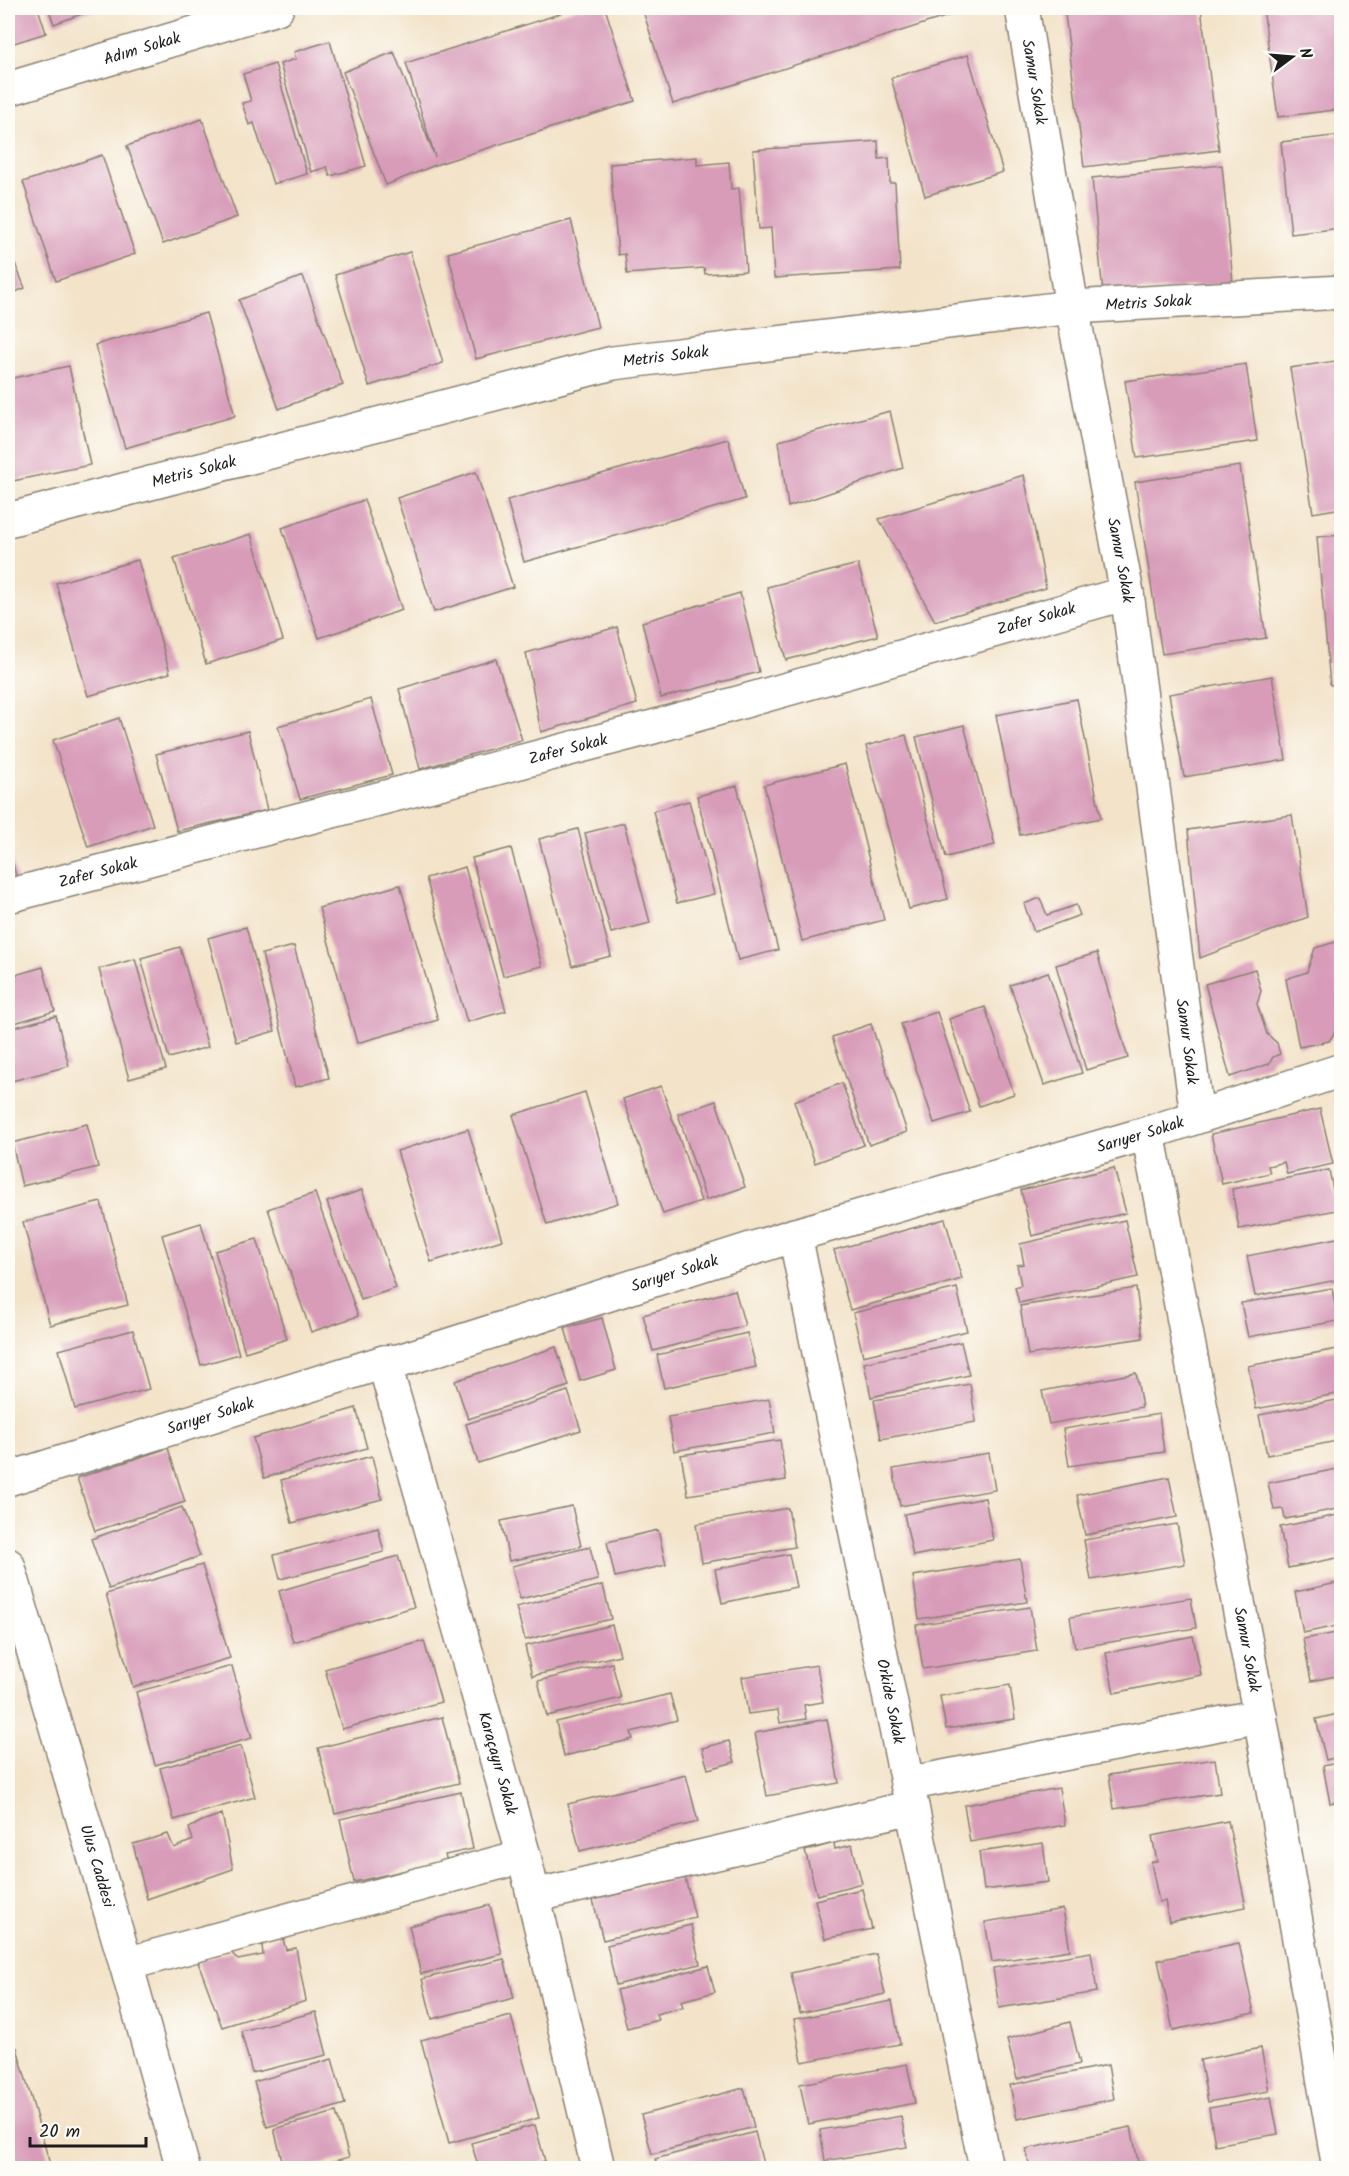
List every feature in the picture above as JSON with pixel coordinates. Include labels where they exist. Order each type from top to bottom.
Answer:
[{"type":"street","name":"Adım Sokak","points":[[8,89],[277,8]]},
{"type":"street","name":"Samur Sokak","points":[[1022,8],[1072,307],[1127,593],[1197,1116]]},
{"type":"street","name":"Metris Sokak","points":[[8,520],[613,363],[1072,307],[1341,292]]},
{"type":"street","name":"Zafer Sokak","points":[[8,896],[653,727],[1127,593]]},
{"type":"street","name":"Sarıyer Sokak","points":[[8,1479],[384,1362],[399,1360],[795,1234],[1148,1133],[1341,1070]]},
{"type":"street","name":"Samur Sokak","points":[[1148,1133],[1260,1716],[1339,2169]]},
{"type":"street","name":"Orkide Sokak","points":[[795,1234],[986,2169]]},
{"type":"street","name":"Karaçayır Sokak","points":[[384,1362],[524,1856],[598,2169]]},
{"type":"street","name":"Ulus Caddesi","points":[[8,1565],[126,1964],[183,2169]]},
{"type":"street","points":[[534,1896],[910,1796],[1260,1716]]},
{"type":"street","points":[[126,1964],[524,1856]]},
{"type":"building","points":[[8,8],[38,8],[46,33],[8,45]]},
{"type":"building","points":[[48,8],[98,8],[54,24]]},
{"type":"building","points":[[578,8],[605,8],[635,101],[438,164],[386,185],[343,72],[394,52],[435,157],[406,63]]},
{"type":"building","points":[[642,8],[973,8],[673,104]]},
{"type":"building","points":[[1114,8],[1201,8],[1219,150],[1084,167],[1065,14]]},
{"type":"building","points":[[1263,8],[1342,8],[1342,109],[1278,117]]},
{"type":"building","points":[[330,41],[366,166],[330,176],[327,167],[311,172],[280,64],[296,59],[294,52]]},
{"type":"building","points":[[968,55],[1003,172],[925,196],[891,78]]},
{"type":"building","points":[[275,64],[307,174],[273,184],[254,123],[249,125],[242,103],[251,101],[243,74]]},
{"type":"building","points":[[202,119],[237,217],[163,244],[127,146]]},
{"type":"building","points":[[1342,135],[1342,228],[1291,234],[1281,142]]},
{"type":"building","points":[[878,141],[879,159],[889,158],[890,183],[895,183],[900,270],[774,278],[771,228],[759,229],[753,150]]},
{"type":"building","points":[[102,155],[135,254],[56,281],[23,182]]},
{"type":"building","points":[[697,157],[697,165],[729,162],[731,189],[739,188],[746,271],[705,274],[704,268],[627,274],[625,254],[618,255],[610,164]]},
{"type":"building","points":[[1222,165],[1233,283],[1103,294],[1092,178]]},
{"type":"building","points":[[571,220],[598,327],[476,359],[448,253]]},
{"type":"building","points":[[8,246],[25,288],[8,295]]},
{"type":"building","points":[[410,252],[443,363],[369,386],[335,275]]},
{"type":"building","points":[[303,276],[343,385],[279,409],[239,300]]},
{"type":"building","points":[[206,313],[235,416],[125,448],[95,345]]},
{"type":"building","points":[[1342,360],[1342,508],[1313,513],[1290,368]]},
{"type":"building","points":[[1246,364],[1257,441],[1137,458],[1125,381]]},
{"type":"building","points":[[69,366],[90,465],[8,482],[8,379]]},
{"type":"building","points":[[890,411],[903,468],[788,507],[779,441]]},
{"type":"building","points":[[728,439],[745,499],[524,562],[507,500]]},
{"type":"building","points":[[1240,466],[1266,638],[1162,654],[1135,482]]},
{"type":"building","points":[[476,472],[513,587],[434,612],[397,498]]},
{"type":"building","points":[[1024,475],[1046,588],[935,621],[879,519]]},
{"type":"building","points":[[364,500],[402,610],[319,638],[282,528]]},
{"type":"building","points":[[251,534],[283,640],[206,664],[174,558]]},
{"type":"building","points":[[1342,535],[1342,684],[1330,685],[1317,537]]},
{"type":"building","points":[[138,560],[170,673],[88,696],[56,583]]},
{"type":"building","points":[[858,564],[878,636],[786,660],[767,587]]},
{"type":"building","points":[[740,593],[759,672],[661,698],[642,622]]},
{"type":"building","points":[[617,627],[637,704],[541,732],[526,653]]},
{"type":"building","points":[[496,659],[522,740],[420,769],[399,689]]},
{"type":"building","points":[[1272,676],[1286,760],[1184,777],[1169,694]]},
{"type":"building","points":[[371,699],[392,775],[300,799],[278,726]]},
{"type":"building","points":[[1077,699],[1101,818],[1020,835],[996,715]]},
{"type":"building","points":[[119,718],[153,825],[88,847],[53,740]]},
{"type":"building","points":[[964,725],[995,845],[946,857],[916,737]]},
{"type":"building","points":[[248,731],[267,810],[177,831],[156,754]]},
{"type":"building","points":[[906,735],[948,899],[909,909],[866,746]]},
{"type":"building","points":[[845,764],[884,920],[802,941],[764,785]]},
{"type":"building","points":[[737,786],[778,950],[738,960],[697,796]]},
{"type":"building","points":[[689,801],[714,894],[677,903],[653,811]]},
{"type":"building","points":[[1292,815],[1308,917],[1200,958],[1188,830]]},
{"type":"building","points":[[624,823],[650,923],[611,933],[585,833]]},
{"type":"building","points":[[578,829],[611,956],[572,966],[539,839]]},
{"type":"building","points":[[8,846],[18,883],[8,886]]},
{"type":"building","points":[[511,848],[542,966],[503,976],[472,858]]},
{"type":"building","points":[[465,867],[506,1011],[467,1022],[426,878]]},
{"type":"building","points":[[400,885],[438,1020],[357,1043],[319,908]]},
{"type":"building","points":[[1040,898],[1047,915],[1076,905],[1080,915],[1034,932],[1024,904]]},
{"type":"building","points":[[246,927],[275,1031],[236,1042],[208,938]]},
{"type":"building","points":[[1342,940],[1342,1009],[1337,1011],[1340,1025],[1329,1041],[1299,1047],[1286,979],[1307,972],[1315,948]]},
{"type":"building","points":[[294,946],[329,1078],[295,1087],[262,954]]},
{"type":"building","points":[[180,947],[208,1047],[169,1058],[141,958]]},
{"type":"building","points":[[1097,953],[1128,1058],[1086,1070],[1056,965]]},
{"type":"building","points":[[135,959],[166,1069],[129,1079],[99,969]]},
{"type":"building","points":[[43,967],[55,1011],[8,1025],[8,977]]},
{"type":"building","points":[[1255,969],[1261,991],[1257,1004],[1267,1034],[1277,1043],[1280,1054],[1273,1057],[1269,1064],[1230,1077],[1205,984]]},
{"type":"building","points":[[1048,972],[1082,1073],[1044,1085],[1010,985]]},
{"type":"building","points":[[985,1007],[1014,1094],[979,1106],[949,1019]]},
{"type":"building","points":[[937,1012],[970,1112],[934,1123],[901,1024]]},
{"type":"building","points":[[56,1016],[69,1066],[8,1082],[8,1029]]},
{"type":"building","points":[[871,1024],[907,1132],[869,1145],[832,1037]]},
{"type":"building","points":[[842,1083],[864,1145],[815,1163],[794,1101]]},
{"type":"building","points":[[661,1086],[701,1201],[663,1214],[623,1099]]},
{"type":"building","points":[[585,1092],[618,1203],[547,1225],[513,1115]]},
{"type":"building","points":[[716,1101],[745,1187],[706,1200],[678,1114]]},
{"type":"building","points":[[1320,1109],[1333,1164],[1287,1174],[1284,1162],[1268,1166],[1270,1173],[1222,1184],[1211,1134]]},
{"type":"building","points":[[87,1124],[98,1167],[22,1186],[12,1143]]},
{"type":"building","points":[[468,1129],[502,1240],[431,1262],[397,1151]]},
{"type":"building","points":[[1114,1168],[1126,1213],[1032,1236],[1021,1190]]},
{"type":"building","points":[[1329,1170],[1337,1210],[1239,1229],[1232,1189]]},
{"type":"building","points":[[362,1190],[396,1288],[361,1300],[327,1202]]},
{"type":"building","points":[[315,1193],[358,1316],[311,1332],[268,1209]]},
{"type":"building","points":[[101,1202],[128,1305],[50,1325],[23,1222]]},
{"type":"building","points":[[945,1219],[962,1279],[850,1310],[834,1250]]},
{"type":"building","points":[[1125,1220],[1138,1277],[1019,1303],[1015,1287],[1021,1285],[1017,1265],[1024,1264],[1020,1244]]},
{"type":"building","points":[[201,1223],[239,1354],[201,1365],[162,1235]]},
{"type":"building","points":[[1342,1237],[1342,1279],[1255,1296],[1247,1256]]},
{"type":"building","points":[[257,1239],[287,1339],[245,1352],[215,1251]]},
{"type":"building","points":[[957,1288],[967,1331],[863,1356],[853,1313]]},
{"type":"building","points":[[1136,1288],[1143,1338],[1028,1355],[1020,1306]]},
{"type":"building","points":[[1332,1288],[1338,1321],[1248,1337],[1241,1303]]},
{"type":"building","points":[[735,1290],[745,1326],[653,1351],[643,1315]]},
{"type":"building","points":[[602,1318],[616,1370],[580,1381],[565,1328]]},
{"type":"building","points":[[133,1330],[149,1389],[75,1409],[59,1350]]},
{"type":"building","points":[[747,1333],[756,1367],[664,1388],[657,1355]]},
{"type":"building","points":[[961,1342],[969,1375],[871,1397],[864,1363]]},
{"type":"building","points":[[556,1347],[569,1386],[468,1419],[455,1381]]},
{"type":"building","points":[[1342,1348],[1342,1393],[1256,1409],[1248,1366]]},
{"type":"building","points":[[1136,1373],[1142,1407],[1049,1424],[1042,1391]]},
{"type":"building","points":[[970,1384],[976,1422],[881,1439],[874,1400]]},
{"type":"building","points":[[568,1391],[581,1430],[478,1463],[466,1424]]},
{"type":"building","points":[[769,1399],[775,1433],[674,1451],[668,1417]]},
{"type":"building","points":[[1342,1399],[1342,1440],[1267,1455],[1259,1415]]},
{"type":"building","points":[[356,1408],[367,1448],[264,1478],[253,1438]]},
{"type":"building","points":[[1159,1414],[1164,1452],[1069,1466],[1063,1429]]},
{"type":"building","points":[[780,1440],[786,1480],[688,1495],[681,1455]]},
{"type":"building","points":[[168,1448],[185,1502],[95,1531],[77,1478]]},
{"type":"building","points":[[989,1453],[995,1490],[900,1506],[893,1469]]},
{"type":"building","points":[[372,1456],[382,1499],[292,1523],[281,1480]]},
{"type":"building","points":[[1342,1468],[1342,1508],[1285,1519],[1283,1509],[1274,1510],[1268,1483]]},
{"type":"building","points":[[1169,1477],[1177,1517],[1085,1535],[1077,1495]]},
{"type":"building","points":[[985,1498],[993,1540],[913,1556],[904,1514]]},
{"type":"building","points":[[572,1506],[581,1546],[509,1561],[501,1521]]},
{"type":"building","points":[[182,1507],[200,1556],[109,1589],[91,1539]]},
{"type":"building","points":[[788,1508],[795,1547],[702,1563],[696,1524]]},
{"type":"building","points":[[1342,1514],[1342,1557],[1288,1568],[1280,1527]]},
{"type":"building","points":[[1177,1524],[1185,1564],[1091,1580],[1084,1540]]},
{"type":"building","points":[[378,1528],[384,1552],[280,1579],[274,1555]]},
{"type":"building","points":[[658,1530],[666,1565],[615,1577],[607,1542]]},
{"type":"building","points":[[590,1547],[598,1580],[520,1599],[512,1566]]},
{"type":"building","points":[[789,1554],[796,1587],[722,1603],[715,1569]]},
{"type":"building","points":[[398,1556],[414,1607],[293,1642],[279,1591]]},
{"type":"building","points":[[1020,1559],[1027,1602],[919,1619],[913,1576]]},
{"type":"building","points":[[202,1565],[230,1658],[133,1687],[106,1594]]},
{"type":"building","points":[[1342,1582],[1342,1625],[1303,1633],[1295,1592]]},
{"type":"building","points":[[603,1585],[611,1619],[525,1640],[516,1607]]},
{"type":"building","points":[[1191,1598],[1196,1628],[1075,1648],[1070,1617]]},
{"type":"building","points":[[1030,1607],[1037,1651],[923,1669],[916,1625]]},
{"type":"building","points":[[612,1625],[620,1655],[532,1676],[525,1646]]},
{"type":"building","points":[[1342,1632],[1342,1675],[1311,1681],[1303,1639]]},
{"type":"building","points":[[1193,1636],[1201,1675],[1114,1693],[1106,1653]]},
{"type":"building","points":[[424,1641],[441,1702],[342,1729],[325,1669]]},
{"type":"building","points":[[612,1663],[621,1698],[547,1716],[538,1681]]},
{"type":"building","points":[[817,1665],[823,1702],[804,1705],[806,1719],[780,1723],[778,1710],[748,1714],[742,1677]]},
{"type":"building","points":[[232,1666],[252,1738],[155,1765],[136,1692]]},
{"type":"building","points":[[1010,1685],[1015,1719],[946,1729],[940,1696]]},
{"type":"building","points":[[670,1694],[677,1720],[631,1732],[633,1739],[564,1756],[556,1722]]},
{"type":"building","points":[[1342,1713],[1342,1756],[1326,1760],[1316,1719]]},
{"type":"building","points":[[442,1717],[459,1783],[335,1814],[318,1748]]},
{"type":"building","points":[[827,1719],[839,1783],[767,1796],[755,1733]]},
{"type":"building","points":[[729,1741],[735,1762],[708,1769],[702,1748]]},
{"type":"building","points":[[241,1746],[255,1797],[174,1820],[160,1768]]},
{"type":"building","points":[[1215,1759],[1220,1793],[1114,1809],[1109,1775]]},
{"type":"building","points":[[1342,1762],[1342,1801],[1330,1803],[1323,1766]]},
{"type":"building","points":[[686,1775],[698,1822],[580,1851],[568,1804]]},
{"type":"building","points":[[1059,1788],[1065,1825],[970,1842],[964,1805]]},
{"type":"building","points":[[461,1792],[473,1849],[445,1855],[447,1861],[354,1882],[340,1819]]},
{"type":"building","points":[[222,1814],[233,1869],[147,1899],[133,1844],[168,1834],[174,1848],[193,1840],[189,1828]]},
{"type":"building","points":[[1228,1821],[1246,1907],[1169,1922],[1165,1901],[1159,1902],[1151,1862],[1157,1861],[1152,1836]]},
{"type":"building","points":[[834,1843],[835,1849],[852,1845],[862,1883],[817,1895],[805,1851]]},
{"type":"building","points":[[1043,1843],[1048,1882],[984,1890],[979,1852]]},
{"type":"building","points":[[685,1878],[695,1917],[603,1940],[593,1900]]},
{"type":"building","points":[[862,1889],[872,1929],[825,1939],[815,1900]]},
{"type":"building","points":[[490,1905],[502,1954],[421,1974],[409,1926]]},
{"type":"building","points":[[1063,1909],[1070,1950],[992,1962],[985,1922]]},
{"type":"building","points":[[691,1925],[700,1964],[616,1985],[607,1945]]},
{"type":"building","points":[[282,1935],[286,1950],[296,1948],[306,2001],[222,2027],[198,1962],[231,1952],[238,1960],[263,1955],[262,1945]]},
{"type":"building","points":[[1239,1943],[1254,2013],[1173,2030],[1158,1960]]},
{"type":"building","points":[[1091,1952],[1097,1992],[999,2008],[993,1968]]},
{"type":"building","points":[[876,1954],[885,1994],[800,2013],[791,1973]]},
{"type":"building","points":[[504,1959],[514,1998],[432,2019],[422,1979]]},
{"type":"building","points":[[708,1966],[715,1992],[681,2001],[683,2007],[656,2014],[658,2020],[627,2028],[617,1990]]},
{"type":"building","points":[[892,2001],[900,2044],[802,2062],[794,2019]]},
{"type":"building","points":[[316,2012],[327,2055],[252,2073],[241,2031]]},
{"type":"building","points":[[511,2016],[539,2118],[449,2143],[421,2040]]},
{"type":"building","points":[[1070,2022],[1080,2064],[1017,2079],[1007,2039]]},
{"type":"building","points":[[17,2048],[51,2168],[8,2168],[8,2050]]},
{"type":"building","points":[[1261,2048],[1269,2091],[1208,2102],[1200,2060]]},
{"type":"building","points":[[332,2059],[345,2104],[267,2127],[254,2082]]},
{"type":"building","points":[[907,2064],[915,2103],[808,2124],[800,2084]]},
{"type":"building","points":[[1108,2065],[1114,2099],[1017,2119],[1010,2085]]},
{"type":"building","points":[[744,2088],[754,2127],[652,2154],[641,2115]]},
{"type":"building","points":[[1271,2097],[1278,2134],[1215,2145],[1209,2108]]},
{"type":"building","points":[[336,2112],[349,2157],[309,2168],[284,2168],[274,2129]]},
{"type":"building","points":[[901,2116],[907,2147],[825,2161],[820,2130]]},
{"type":"building","points":[[535,2125],[545,2161],[519,2168],[479,2168],[471,2143]]},
{"type":"building","points":[[1131,2127],[1139,2167],[1030,2168],[1026,2149]]},
{"type":"building","points":[[755,2132],[764,2168],[658,2168],[655,2159]]}]
